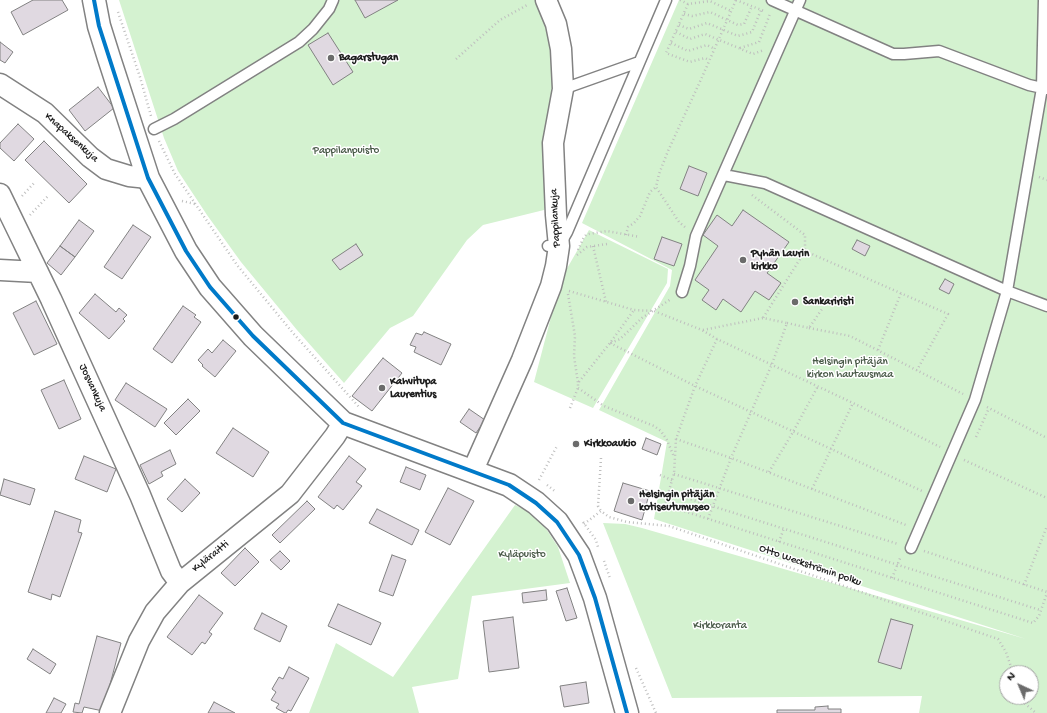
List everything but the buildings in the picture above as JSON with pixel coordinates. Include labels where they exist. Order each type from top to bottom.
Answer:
[{"type":"street","points":[[94,0],[99,26],[148,178],[186,251],[210,287],[253,336],[343,423],[473,470],[509,485],[536,503],[557,522],[579,554],[595,598],[627,713]]},
{"type":"street","name":"Pappilankuja","points":[[473,470],[546,284],[556,266],[550,216],[553,143],[563,89],[561,49],[556,24],[539,2]]},
{"type":"street","name":"Knapaksenkuja","points":[[0,84],[44,113],[90,157],[106,169],[128,176],[148,178]]},
{"type":"street","name":"Josvankuja","points":[[0,194],[38,272],[148,512],[172,571],[180,582]]},
{"type":"street","points":[[0,270],[38,272]]},
{"type":"street","name":"Kyläraitti","points":[[110,713],[139,640],[155,612],[180,582],[290,494],[335,436],[343,423]]},
{"type":"lane","points":[[154,129],[174,119],[299,42],[313,29],[329,9],[333,0]]},
{"type":"lane","points":[[772,0],[893,54],[939,51],[1028,86],[1045,89]]},
{"type":"lane","points":[[682,292],[690,266],[696,236],[800,0]]},
{"type":"lane","points":[[908,547],[918,530],[974,400],[1007,291],[1045,89],[1044,0]]},
{"type":"lane","points":[[553,246],[567,232],[664,1]]},
{"type":"lane","points":[[563,89],[639,62]]},
{"type":"lane","points":[[724,175],[764,184],[1007,291],[1047,306]]},
{"type":"path","points":[[680,0],[688,4],[710,1],[731,11]]},
{"type":"path","points":[[626,235],[628,227],[640,216],[650,192],[656,187],[659,174],[668,151],[736,0],[774,16]]},
{"type":"path","points":[[456,59],[500,20],[539,2]]},
{"type":"path","points":[[688,4],[666,53],[690,62],[705,58],[709,60]]},
{"type":"path","points":[[684,14],[692,16],[710,12],[738,25],[744,24],[752,6]]},
{"type":"path","points":[[116,7],[140,77],[154,129],[175,174],[237,265],[339,386],[362,409]]},
{"type":"path","points":[[679,25],[689,29],[707,23],[738,36],[752,32],[761,10]]},
{"type":"path","points":[[740,49],[759,42],[770,14]]},
{"type":"path","points":[[676,32],[690,39],[705,34],[753,54],[766,50]]},
{"type":"path","points":[[671,43],[688,51],[707,45],[715,48]]},
{"type":"path","points":[[724,175],[805,235],[805,251],[763,318]]},
{"type":"path","points":[[656,187],[679,222],[696,236]]},
{"type":"path","points":[[17,229],[48,196]]},
{"type":"path","points":[[607,244],[587,247],[576,255],[586,235],[608,231],[640,237]]},
{"type":"path","points":[[593,246],[606,302]]},
{"type":"path","points":[[805,251],[948,314],[917,370]]},
{"type":"path","points":[[570,408],[573,404],[578,383],[574,356],[575,336],[567,290],[634,310],[654,311],[702,330],[717,339],[818,386],[952,453],[1047,498]]},
{"type":"path","points":[[610,343],[620,339],[642,318],[682,292]]},
{"type":"path","points":[[878,350],[901,293]]},
{"type":"path","points":[[809,328],[822,309]]},
{"type":"path","points":[[578,383],[634,310]]},
{"type":"path","points":[[702,330],[763,318],[850,336],[1047,438]]},
{"type":"path","points":[[708,519],[731,458],[772,364],[787,323]]},
{"type":"path","points":[[674,474],[720,487],[1047,592],[1039,616],[1034,623],[665,505],[674,474],[676,440],[695,386],[717,339]]},
{"type":"path","points":[[610,343],[695,386],[933,496]]},
{"type":"path","points":[[769,472],[818,386]]},
{"type":"path","points":[[578,388],[604,406],[654,426],[661,431],[668,440],[675,459]]},
{"type":"path","points":[[812,489],[830,448],[853,403]]},
{"type":"path","points":[[676,440],[769,472],[918,530]]},
{"type":"path","points":[[539,480],[557,446]]},
{"type":"path","points":[[584,524],[601,511],[598,506],[601,458]]},
{"type":"path","points":[[660,475],[672,480]]},
{"type":"path","points":[[668,492],[1040,610]]},
{"type":"path","name":"Otto Weckströmin polku","points":[[601,511],[609,517],[627,522],[669,526],[998,639],[1006,652],[1010,665]]},
{"type":"path","points":[[1024,585],[1047,526]]},
{"type":"path","points":[[779,542],[784,528]]},
{"type":"path","points":[[892,578],[908,547]]},
{"type":"path","points":[[1027,705],[1036,713]]},
{"type":"green space","name":"Pappilanpuisto","points":[[119,0],[538,0],[552,36],[553,78],[545,149],[547,202],[544,210],[483,225],[467,240],[413,316],[390,328],[344,383],[297,330],[241,262],[207,215],[178,171],[164,138]]},
{"type":"green space","name":"Helsingin pitäjän kirkon hautausmaa","points":[[679,0],[1047,0],[1047,713],[919,713],[922,696],[672,698],[603,523],[625,524],[642,528],[1026,639],[654,519],[667,442],[599,410],[670,286],[672,270],[582,223]]},
{"type":"green space","points":[[589,230],[668,269],[667,283],[593,408],[534,382],[561,279]]},
{"type":"green space","name":"Kyläpuisto","points":[[515,505],[530,512],[545,527],[558,547],[570,583],[472,596],[458,679],[412,687],[419,713],[309,713],[336,643],[393,677]]},
{"type":"transit line","points":[[94,0],[99,26],[148,178],[186,251],[210,287],[253,336],[343,423],[509,485],[536,503],[557,522],[579,555],[595,598],[627,713]]},
{"type":"place","name":"Bagarstugan","points":[[331,58]]},
{"type":"place","name":"Pyhän Laurin kirkko","points":[[743,260]]},
{"type":"place","name":"Sankariristi","points":[[795,302]]},
{"type":"place","name":"Kahvitupa Laurentius","points":[[382,388]]},
{"type":"place","name":"Kirkkoaukio","points":[[576,444]]},
{"type":"place","name":"Helsingin pitäjän kotiseutumuseo","points":[[631,501]]},
{"type":"park label","name":"Kirkkoranta","points":[[720,626]]}]
